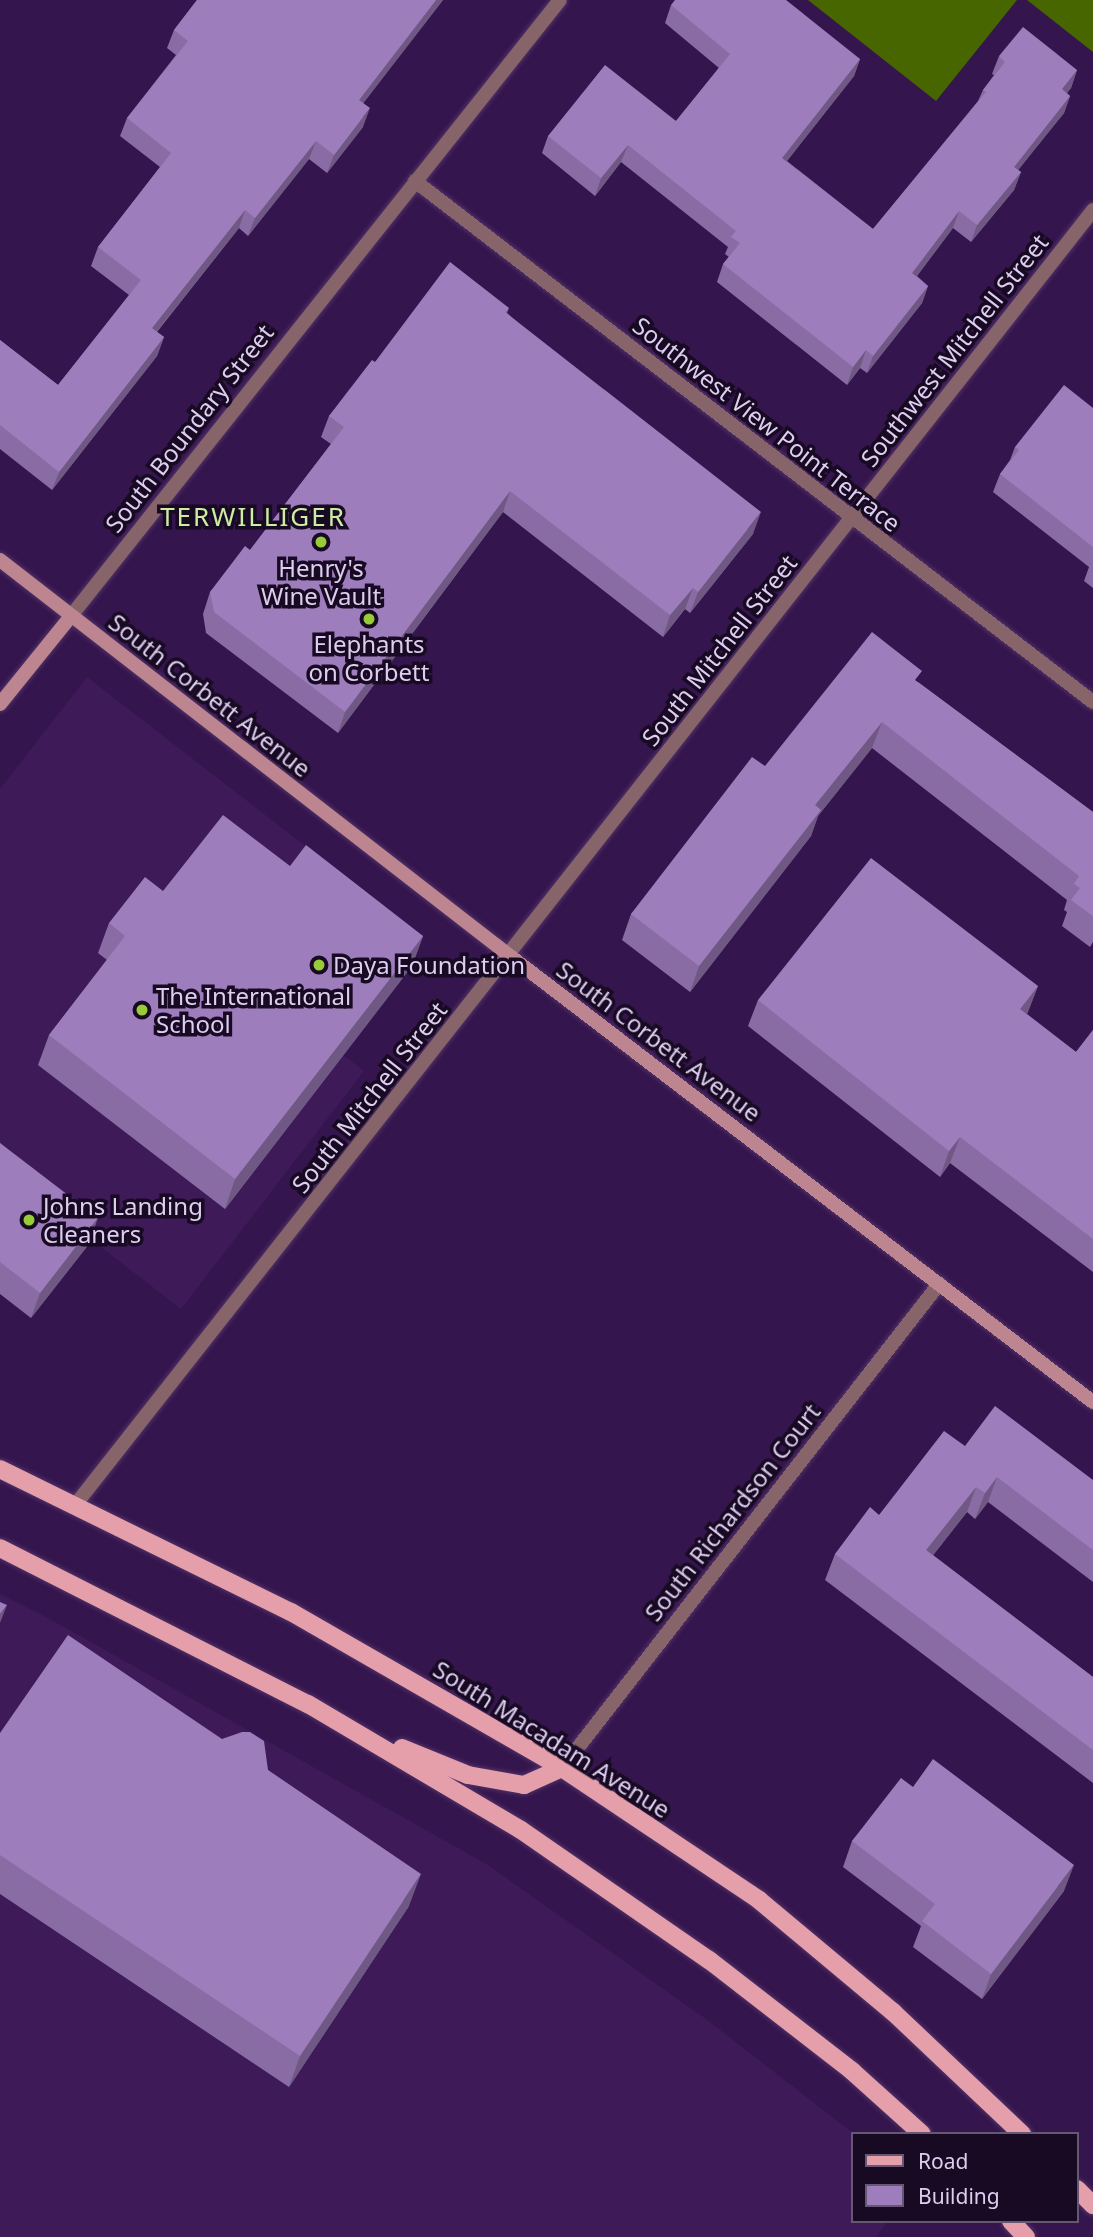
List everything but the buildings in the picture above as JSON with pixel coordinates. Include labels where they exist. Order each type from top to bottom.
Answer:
[{"type":"main road","name":"South Macadam Avenue","points":[[0,1469],[76,1504],[291,1612],[562,1768],[759,1900],[893,2012],[1021,2132]]},
{"type":"main road","points":[[0,1548],[341,1723],[521,1830],[709,1960],[852,2071],[920,2132]]},
{"type":"main road","points":[[341,1723],[468,1775],[524,1785],[562,1768]]},
{"type":"main road","points":[[1079,2191],[1093,2205]]},
{"type":"main road","points":[[1013,2223],[1026,2237]]},
{"type":"street","name":"South Boundary Street","points":[[0,705],[560,0]]},
{"type":"street","name":"Southwest View Point Terrace","points":[[415,181],[1093,702]]},
{"type":"street","name":"Southwest Mitchell Street","points":[[851,517],[1093,211]]},
{"type":"street","name":"South Mitchell Street","points":[[76,1504],[510,956],[851,517]]},
{"type":"street","name":"South Corbett Avenue","points":[[0,560],[510,956],[1093,1402]]},
{"type":"street","name":"South Richardson Court","points":[[562,1768],[939,1284]]},
{"type":"shaded area","name":"The International School","points":[[87,677],[313,852],[226,964],[364,1071],[181,1309],[0,1169],[0,789]]},
{"type":"shaded area","points":[[0,1594],[46,1617],[488,1865],[706,2019],[852,2132],[852,2223],[886,2223],[876,2237],[0,2237]]},
{"type":"green space","points":[[808,0],[1017,0],[936,101]]},
{"type":"green space","points":[[1027,0],[1093,0],[1093,52]]},
{"type":"place","name":"Henry's Wine Vault","points":[[321,542]]},
{"type":"place","name":"Elephants on Corbett","points":[[369,619]]},
{"type":"place","name":"Daya Foundation","points":[[319,965]]},
{"type":"place","name":"The International School","points":[[142,1010]]},
{"type":"place","name":"Johns Landing Cleaners","points":[[29,1220]]},
{"type":"district","name":"TERWILLIGER","points":[[253,517]]}]
